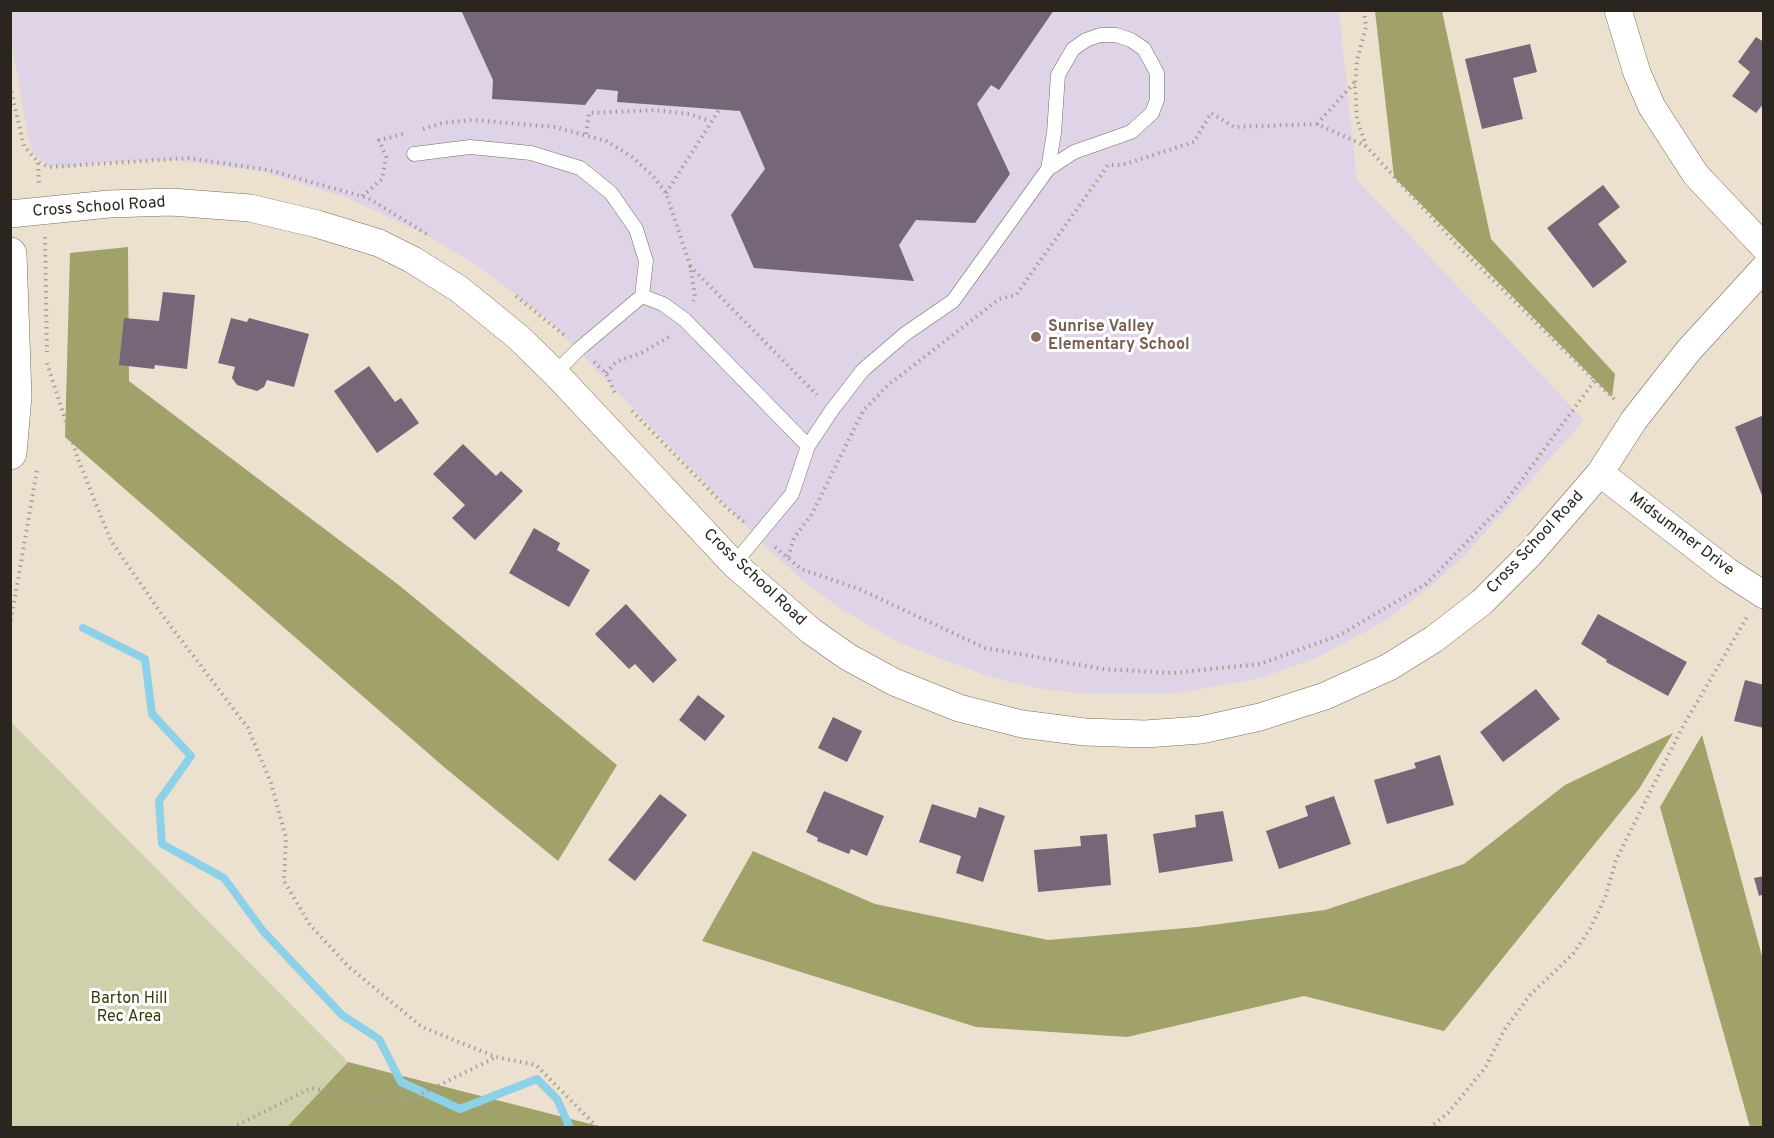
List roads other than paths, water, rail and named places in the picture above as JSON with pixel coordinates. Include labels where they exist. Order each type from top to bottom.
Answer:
[{"type":"main road","points":[[10,255],[15,396],[10,453]]},
{"type":"street","points":[[1618,10],[1637,73],[1652,106],[1696,175],[1764,247]]},
{"type":"street","name":"Cross School Road","points":[[10,214],[109,204],[171,202],[250,208],[317,224],[379,243],[413,260],[459,289],[518,337],[555,373],[734,564],[811,631],[848,657],[894,682],[959,708],[1022,724],[1085,732],[1145,734],[1201,730],[1260,717],[1325,696],[1389,667],[1434,639],[1482,602],[1530,554],[1600,473],[1634,420],[1689,350],[1764,268]]},
{"type":"street","name":"Midsummer Drive","points":[[1600,473],[1727,571],[1762,594]]},
{"type":"lane","points":[[734,564],[792,494],[808,446],[863,370],[905,333],[954,301],[1048,169],[1091,145],[1131,132],[1152,113],[1159,87],[1152,60],[1144,49],[1131,40],[1116,35],[1100,35],[1086,40],[1073,49],[1058,75],[1054,133],[1048,169]]},
{"type":"lane","points":[[414,154],[470,147],[531,153],[580,168],[611,193],[636,228],[646,261],[642,296],[579,349],[555,373]]},
{"type":"lane","points":[[642,296],[663,304],[685,320],[808,446]]},
{"type":"waterway","points":[[83,628],[145,659],[152,714],[191,756],[159,801],[162,844],[224,878],[263,931],[342,1015],[379,1039],[401,1082],[460,1109],[537,1079],[557,1099],[570,1128]]},
{"type":"place","name":"Sunrise Valley Elementary School","points":[[1036,337]]},
{"type":"park label","name":"Barton Hill Rec Area","points":[[129,1009]]}]
